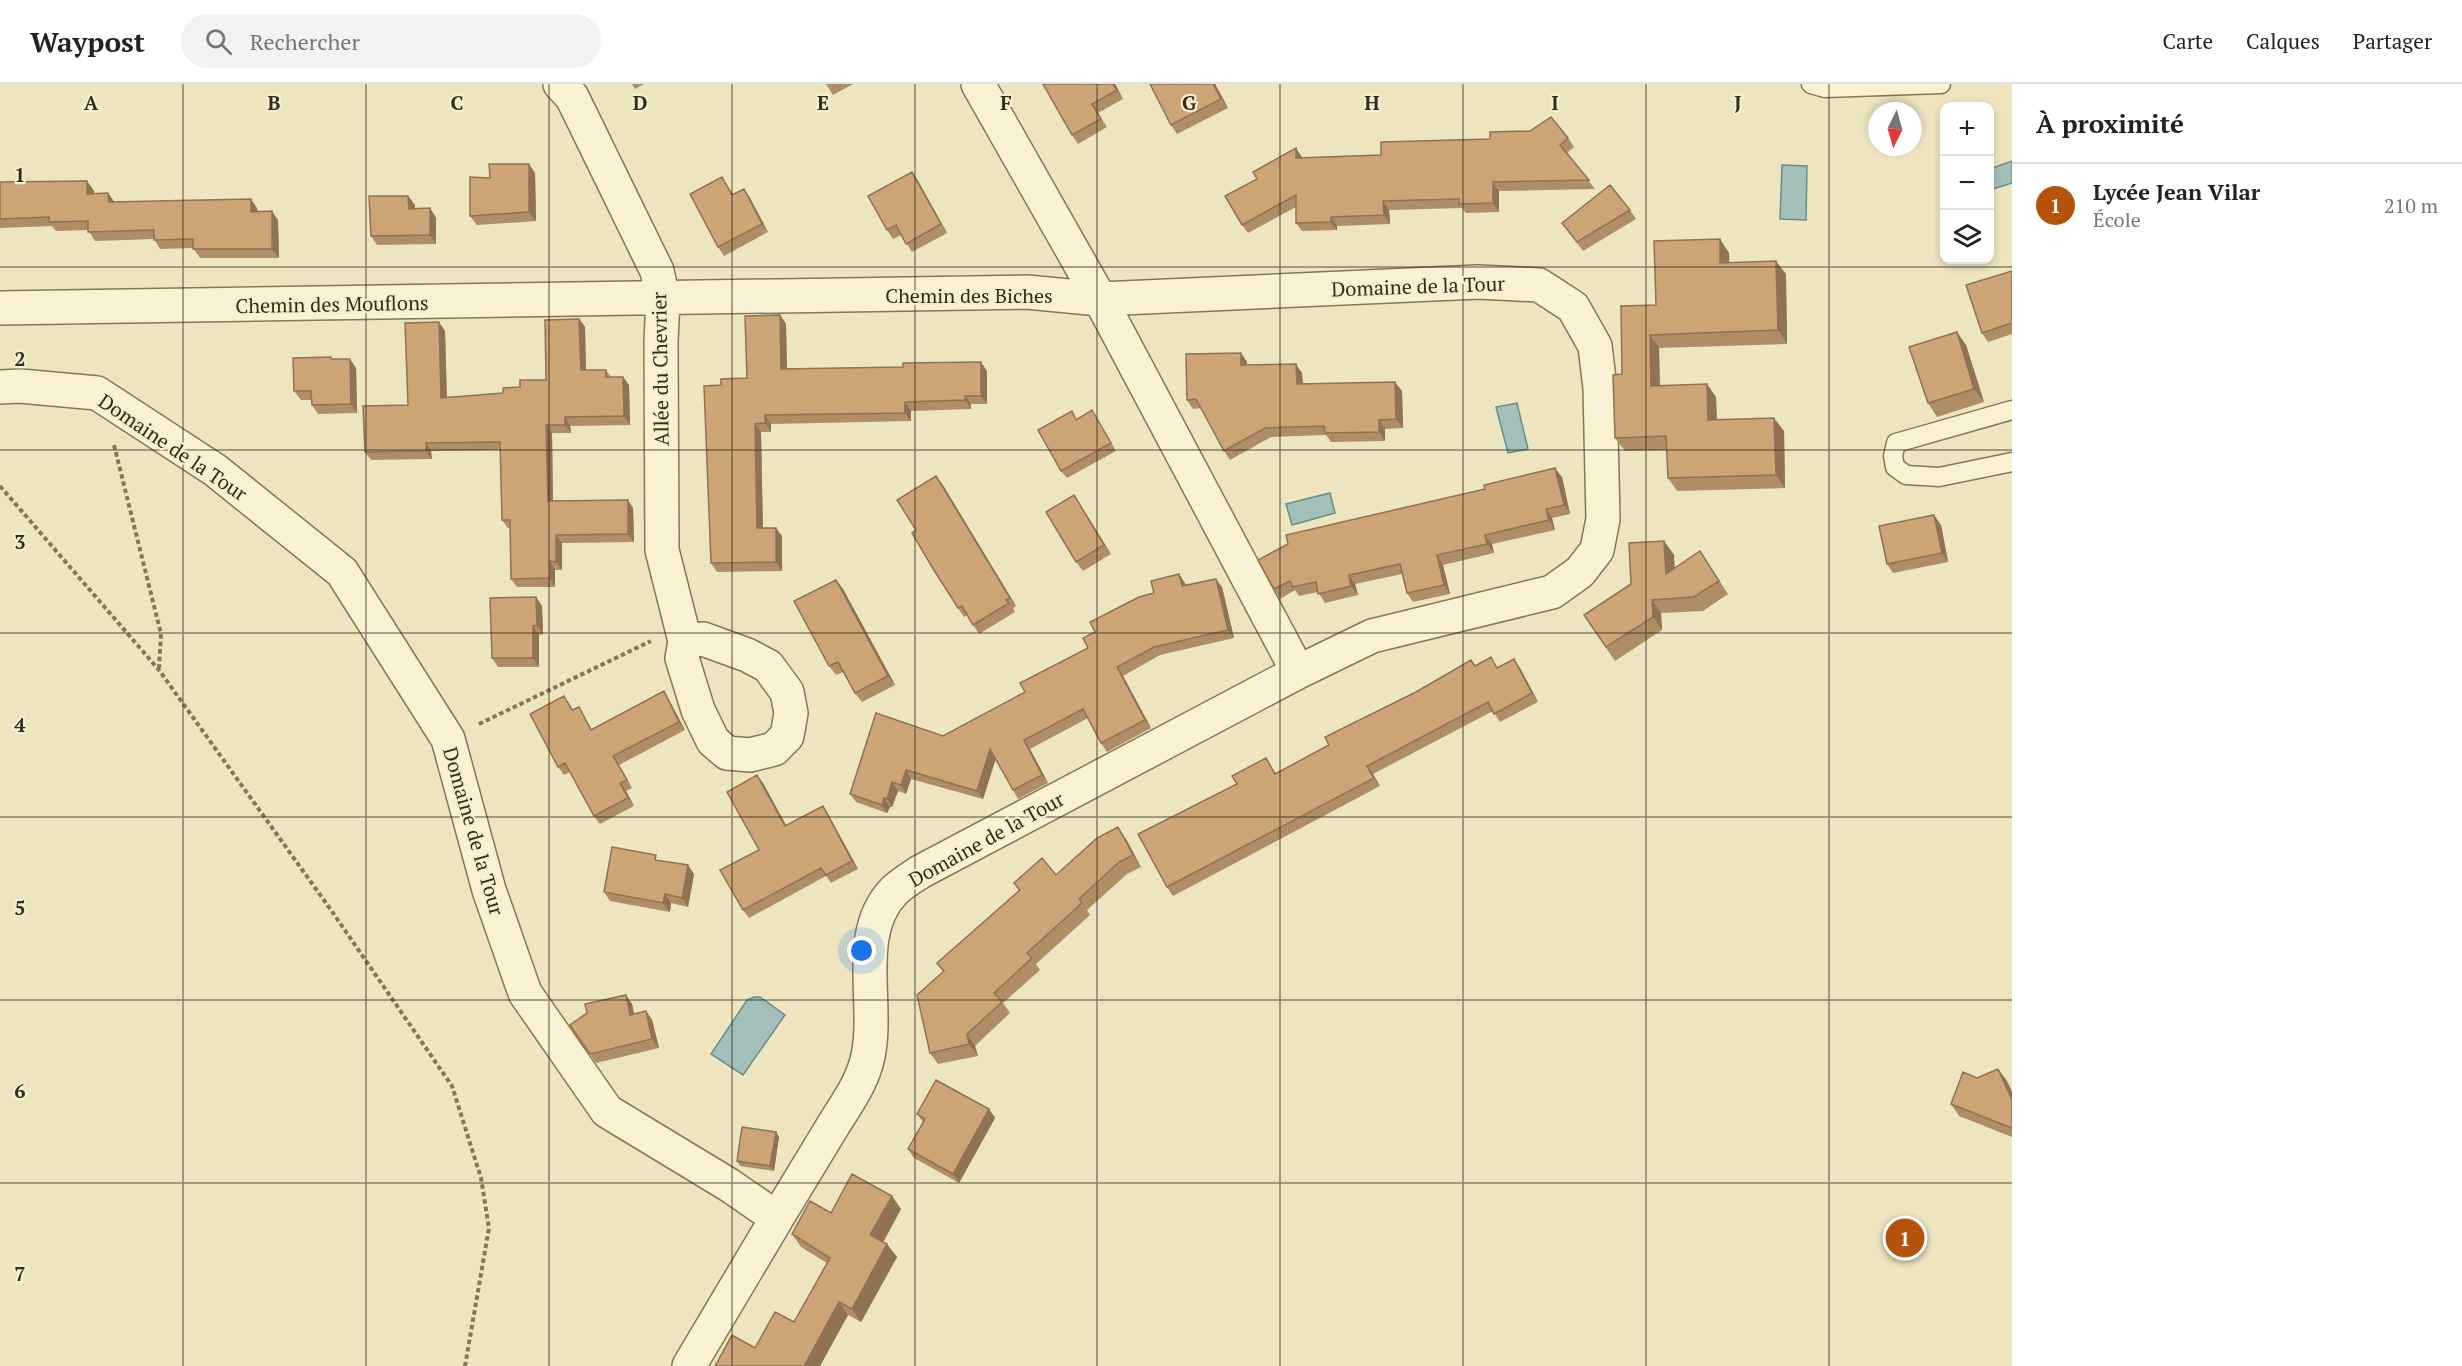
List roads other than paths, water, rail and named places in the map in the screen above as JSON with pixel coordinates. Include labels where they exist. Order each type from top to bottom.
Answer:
[{"type":"street","name":"Allée du Chevrier","points":[[560,84],[572,98],[657,270],[663,299],[661,342],[662,550],[683,634]]},
{"type":"street","points":[[978,84],[1100,299],[1298,672]]},
{"type":"street","name":"Domaine de la Tour","points":[[689,1366],[855,1089],[866,1064],[872,1024],[870,974],[872,940],[879,914],[894,892],[920,872],[1298,672],[1372,636],[1552,592],[1580,572],[1597,550],[1603,519],[1600,388],[1595,346],[1573,307],[1539,285],[1478,282],[1100,299]]},
{"type":"street","name":"Chemin des Biches","points":[[663,299],[1027,292],[1100,299]]},
{"type":"street","name":"Chemin des Mouflons","points":[[0,308],[663,299]]},
{"type":"street","name":"Domaine de la Tour","points":[[0,387],[20,386],[97,393],[215,470],[342,572],[448,739],[489,890],[525,993],[607,1111],[729,1185],[777,1218]]},
{"type":"lane","points":[[1810,84],[1825,88],[1941,84]]},
{"type":"lane","points":[[2012,410],[1896,443],[1893,456],[1895,467],[1906,475],[1939,477],[2012,462]]},
{"type":"water","points":[[2012,161],[2012,183],[1994,189],[1994,168]]},
{"type":"water","points":[[1782,165],[1807,166],[1806,220],[1780,219]]},
{"type":"water","points":[[1517,403],[1528,449],[1508,453],[1496,407]]},
{"type":"water","points":[[1330,493],[1335,513],[1292,525],[1286,504]]},
{"type":"water","points":[[760,997],[785,1015],[743,1075],[711,1054],[747,1000]]},
{"type":"place","name":"Lycée Jean Vilar","points":[[1905,1238]]}]
